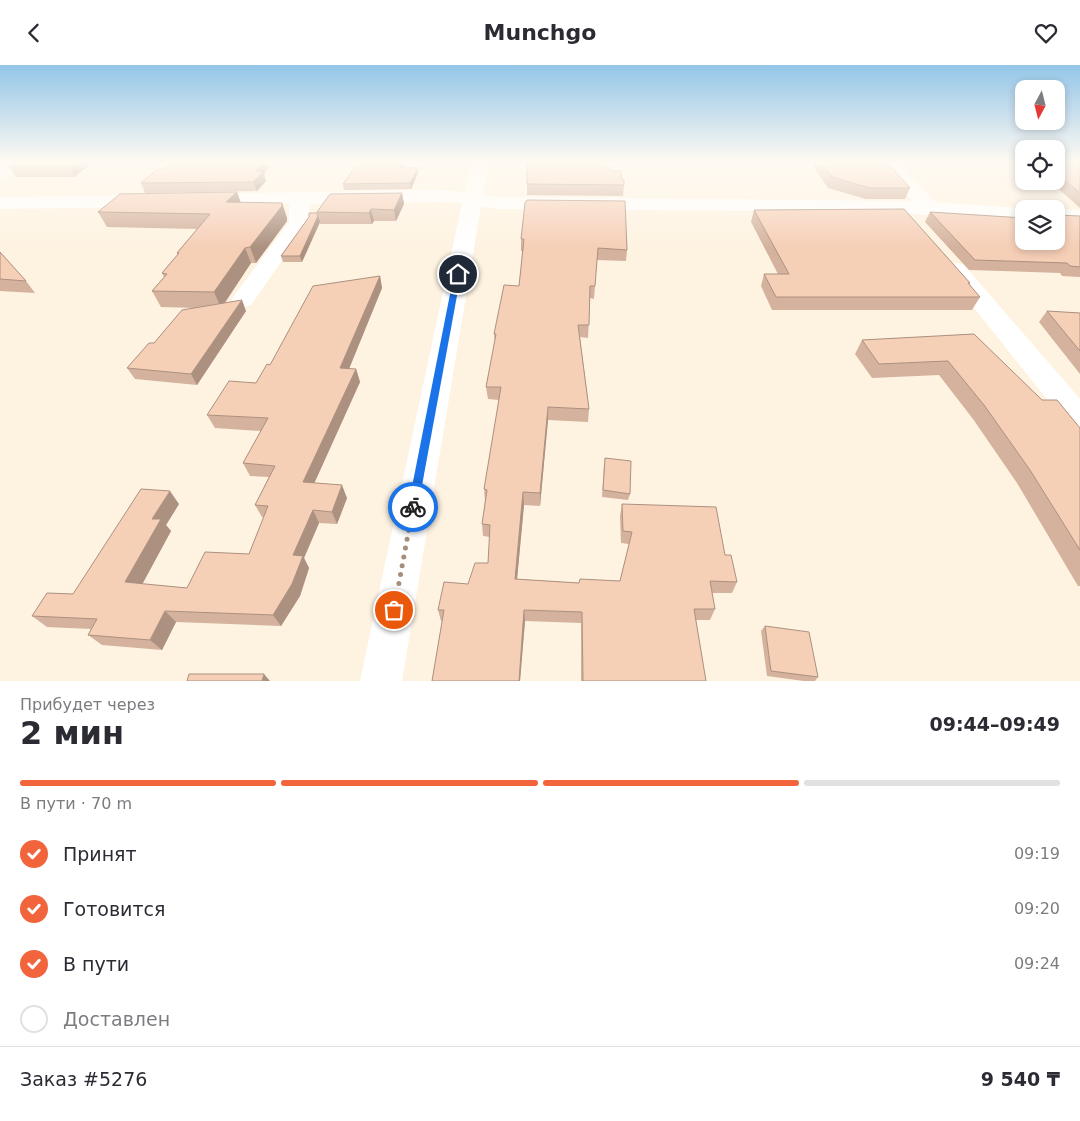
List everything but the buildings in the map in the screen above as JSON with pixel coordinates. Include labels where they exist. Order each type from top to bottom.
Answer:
[{"type":"street","points":[[381,681],[474,191]]},
{"type":"street","points":[[914,191],[934,209]]},
{"type":"street","points":[[0,203],[439,196],[507,203],[898,206],[1015,213]]},
{"type":"street","points":[[243,300],[299,222],[299,199]]},
{"type":"street","points":[[898,206],[921,231]]},
{"type":"street","points":[[1065,215],[1080,216]]},
{"type":"street","points":[[939,252],[995,315],[1080,419]]},
{"type":"way so far","points":[[394,610],[413,507]]},
{"type":"route","points":[[413,507],[458,274]]}]
